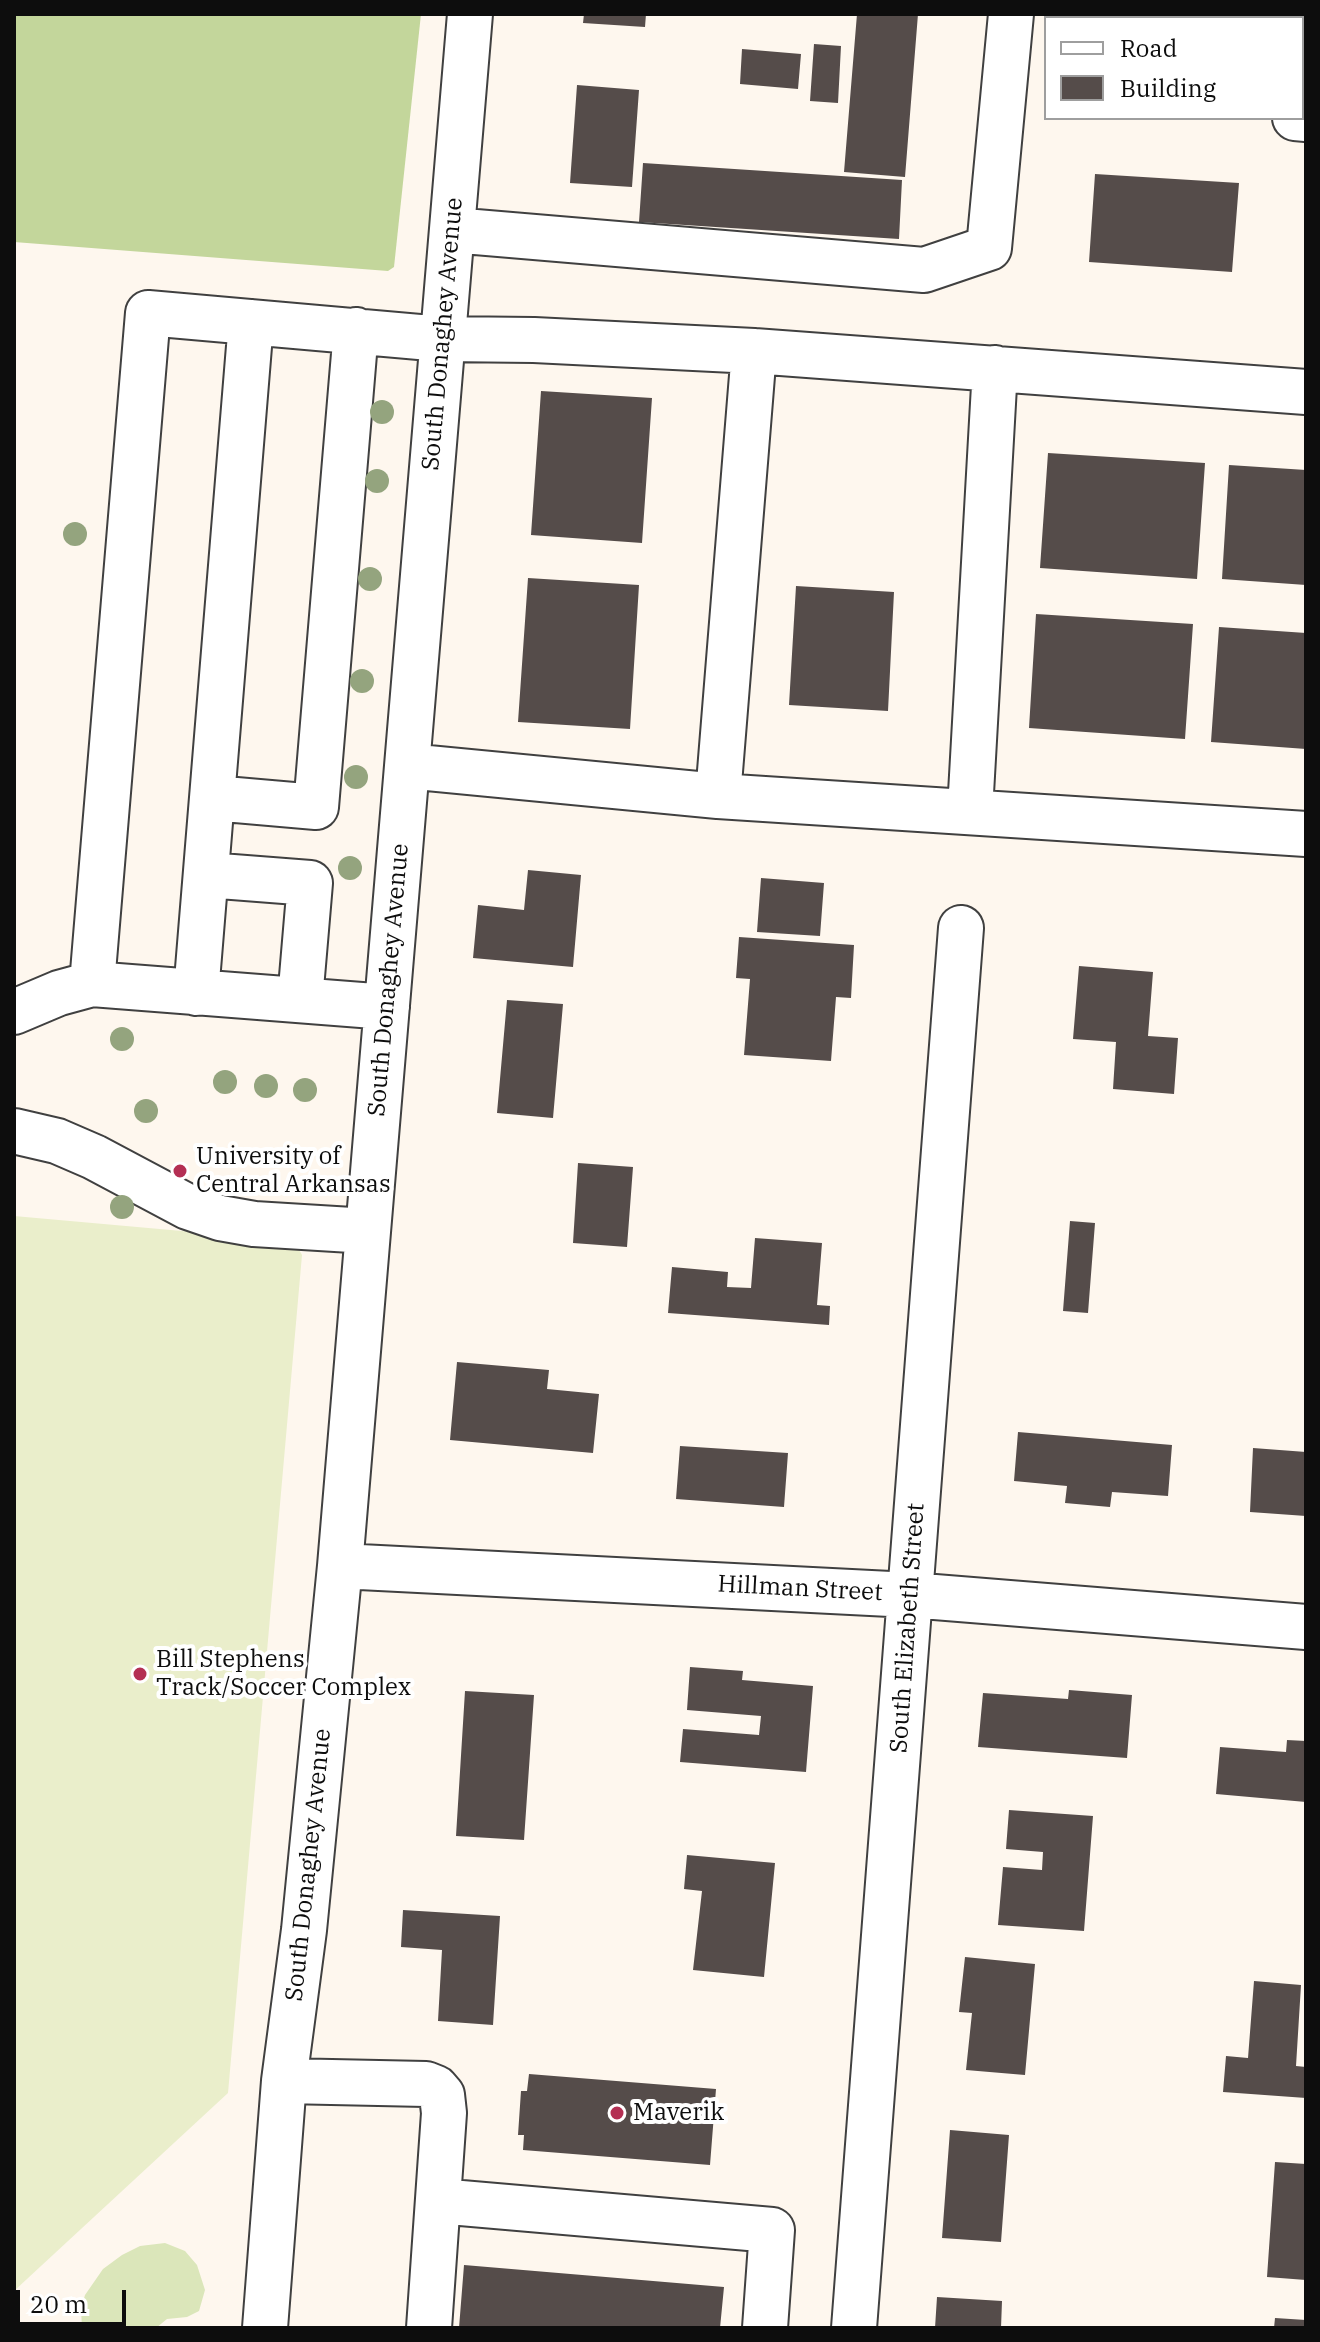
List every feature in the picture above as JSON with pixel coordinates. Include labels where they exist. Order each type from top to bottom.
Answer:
[{"type":"street","name":"South Donaghey Avenue","points":[[265,2328],[284,2081],[304,1930],[340,1566],[470,14]]},
{"type":"street","points":[[452,230],[924,270],[989,248],[1011,14]]},
{"type":"street","points":[[92,984],[148,313],[442,339],[534,340],[754,351],[1306,392]]},
{"type":"street","points":[[196,993],[251,322]]},
{"type":"street","points":[[213,798],[316,807],[356,330]]},
{"type":"street","points":[[718,796],[754,351]]},
{"type":"street","points":[[970,811],[995,368]]},
{"type":"street","points":[[407,766],[718,796],[1306,834]]},
{"type":"street","points":[[207,875],[310,883],[300,1000]]},
{"type":"street","name":"South Elizabeth Street","points":[[854,2328],[961,928]]},
{"type":"street","points":[[14,1012],[59,993],[92,984],[387,1007]]},
{"type":"street","points":[[14,1131],[57,1141],[105,1162],[188,1207],[220,1218],[254,1224],[368,1231]]},
{"type":"street","name":"Hillman Street","points":[[340,1566],[910,1595],[1306,1627]]},
{"type":"street","points":[[284,2081],[426,2084],[442,2095],[444,2106],[429,2328]]},
{"type":"street","points":[[438,2201],[772,2230],[765,2328]]},
{"type":"green space","points":[[14,14],[421,14],[394,267],[388,271],[14,242]]},
{"type":"green space","name":"Bill Stephens Track/Soccer Complex","points":[[14,1216],[294,1241],[302,1255],[228,2093],[14,2291]]},
{"type":"green space","points":[[165,2243],[185,2251],[197,2265],[205,2290],[199,2311],[187,2317],[167,2319],[156,2328],[82,2328],[81,2309],[85,2295],[103,2269],[140,2246]]},
{"type":"building","points":[[584,14],[646,14],[645,27],[583,23]]},
{"type":"building","points":[[857,14],[918,14],[905,177],[844,172]]},
{"type":"building","points":[[1143,14],[1235,14],[1235,16]]},
{"type":"building","points":[[814,44],[841,46],[838,103],[810,101]]},
{"type":"building","points":[[742,49],[801,54],[798,89],[740,84]]},
{"type":"building","points":[[577,85],[639,90],[632,187],[570,183]]},
{"type":"building","points":[[643,163],[902,180],[899,239],[639,222]]},
{"type":"building","points":[[1095,174],[1239,183],[1232,272],[1089,262]]},
{"type":"building","points":[[541,391],[652,398],[642,543],[531,535]]},
{"type":"building","points":[[1048,453],[1205,463],[1197,579],[1040,568]]},
{"type":"building","points":[[1229,465],[1306,470],[1306,585],[1222,579]]},
{"type":"building","points":[[528,578],[639,585],[630,729],[518,722]]},
{"type":"building","points":[[796,586],[894,592],[888,711],[789,705]]},
{"type":"building","points":[[1036,614],[1193,624],[1185,739],[1029,728]]},
{"type":"building","points":[[1219,627],[1306,633],[1306,749],[1211,742]]},
{"type":"building","points":[[528,870],[581,875],[573,967],[473,958],[478,905],[524,910]]},
{"type":"building","points":[[761,878],[824,883],[820,936],[757,932]]},
{"type":"building","points":[[739,937],[854,945],[851,998],[836,997],[831,1061],[744,1055],[750,979],[736,978]]},
{"type":"building","points":[[1079,966],[1153,972],[1148,1036],[1178,1038],[1174,1094],[1113,1089],[1116,1042],[1073,1039]]},
{"type":"building","points":[[507,1000],[563,1004],[553,1118],[497,1113]]},
{"type":"building","points":[[578,1163],[633,1167],[627,1247],[573,1243]]},
{"type":"building","points":[[1070,1221],[1095,1223],[1088,1313],[1063,1311]]},
{"type":"building","points":[[755,1238],[822,1243],[817,1305],[830,1306],[829,1325],[668,1313],[672,1267],[728,1272],[727,1287],[751,1288]]},
{"type":"building","points":[[457,1362],[549,1370],[547,1389],[599,1394],[593,1453],[450,1440]]},
{"type":"building","points":[[1018,1432],[1172,1445],[1168,1496],[1112,1492],[1110,1507],[1065,1503],[1067,1486],[1014,1481]]},
{"type":"building","points":[[680,1446],[788,1453],[784,1507],[676,1499]]},
{"type":"building","points":[[1253,1448],[1306,1452],[1306,1516],[1250,1512]]},
{"type":"building","points":[[690,1667],[743,1671],[742,1680],[813,1686],[806,1772],[680,1762],[683,1729],[759,1735],[761,1716],[687,1710]]},
{"type":"building","points":[[1069,1690],[1132,1695],[1127,1758],[978,1747],[983,1693],[1068,1699]]},
{"type":"building","points":[[465,1691],[534,1695],[524,1840],[456,1836]]},
{"type":"building","points":[[1287,1740],[1306,1741],[1306,1802],[1216,1794],[1220,1747],[1286,1752]]},
{"type":"building","points":[[1009,1810],[1093,1816],[1084,1931],[998,1925],[1003,1867],[1042,1870],[1043,1852],[1006,1849]]},
{"type":"building","points":[[687,1855],[775,1863],[764,1977],[693,1970],[702,1891],[684,1889]]},
{"type":"building","points":[[403,1910],[500,1916],[493,2025],[438,2021],[442,1950],[401,1947]]},
{"type":"building","points":[[965,1957],[1035,1964],[1025,2075],[966,2070],[972,2013],[959,2012]]},
{"type":"building","points":[[1254,1981],[1301,1985],[1296,2066],[1306,2067],[1306,2098],[1223,2092],[1226,2056],[1248,2058]]},
{"type":"building","name":"Maverik","points":[[529,2074],[716,2089],[710,2165],[523,2150],[524,2135],[518,2135],[521,2091],[527,2091]]},
{"type":"building","points":[[950,2130],[1009,2135],[1001,2242],[942,2238]]},
{"type":"building","points":[[1275,2162],[1306,2164],[1306,2280],[1267,2277]]},
{"type":"building","points":[[464,2265],[724,2287],[720,2328],[459,2328]]},
{"type":"building","points":[[937,2297],[1002,2301],[1001,2328],[935,2328]]},
{"type":"building","points":[[1275,2318],[1306,2320],[1306,2328],[1274,2328]]},
{"type":"place","name":"University of Central Arkansas","points":[[180,1171]]},
{"type":"place","name":"Bill Stephens Track/Soccer Complex","points":[[140,1674]]},
{"type":"place","name":"Maverik","points":[[617,2113]]}]
